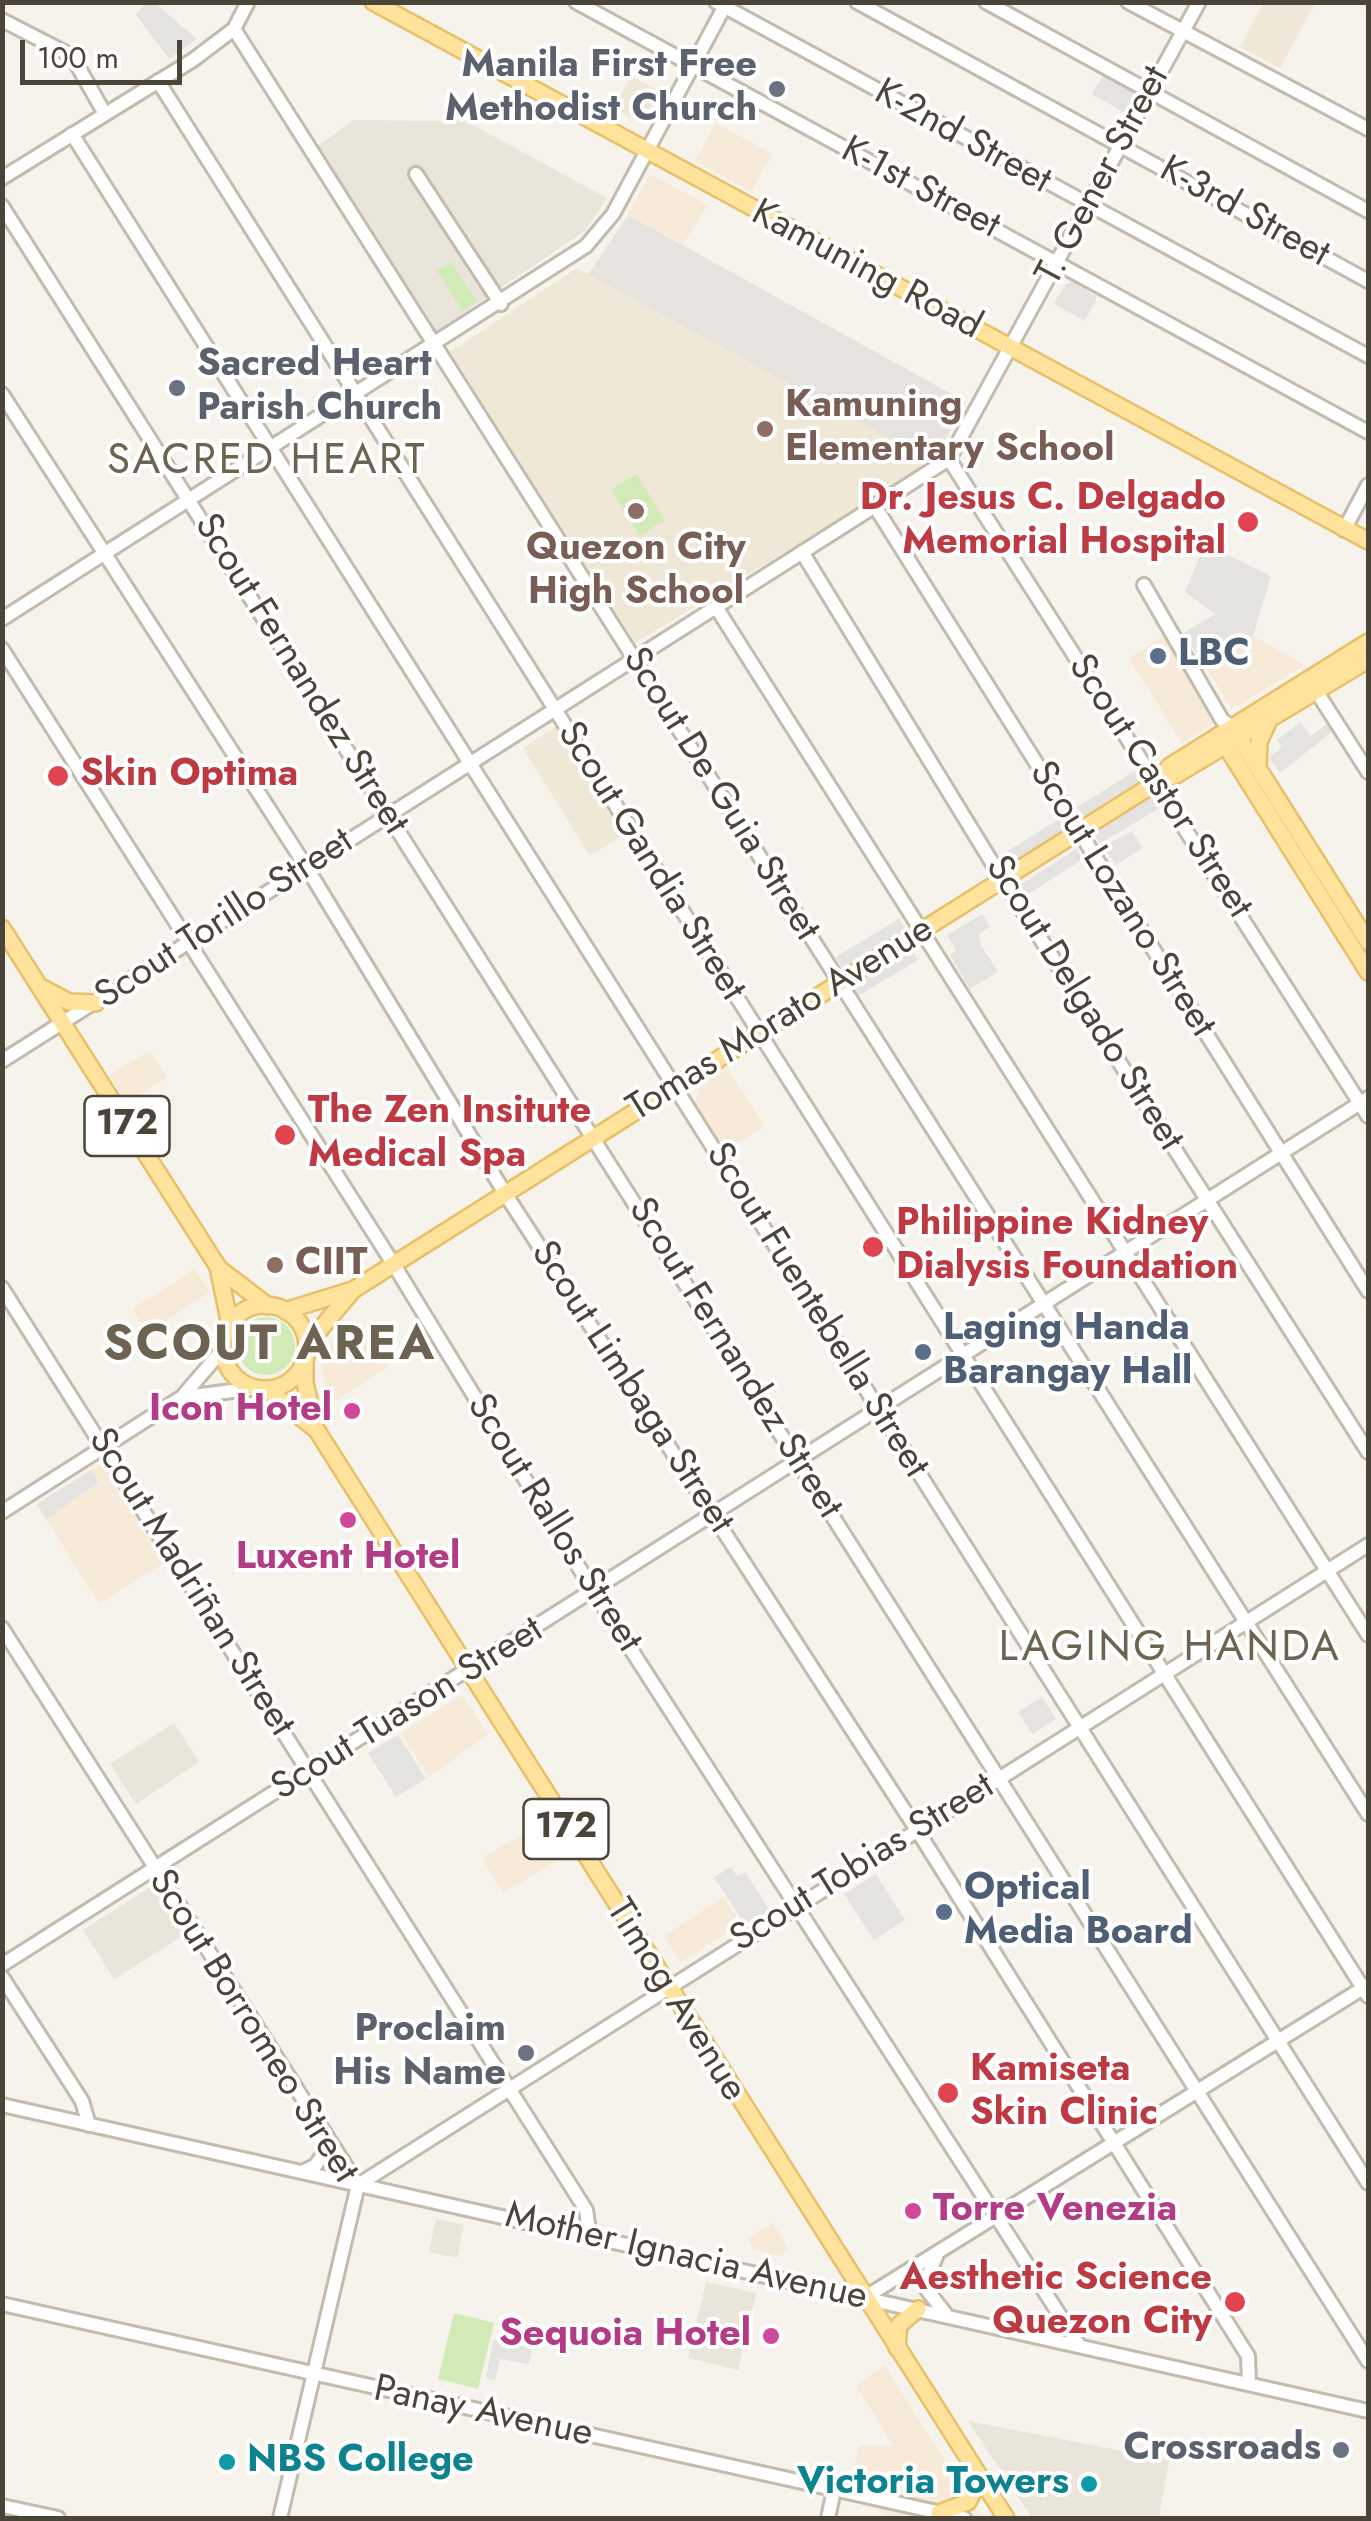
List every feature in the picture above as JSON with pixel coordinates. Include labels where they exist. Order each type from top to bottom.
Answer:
[{"type":"main road","name":"Kamuning Road","points":[[372,2],[1365,543]]},
{"type":"main road","name":"Tomas Morato Avenue","points":[[1227,733],[1269,720],[1368,642]]},
{"type":"main road","name":"Tomas Morato Avenue","points":[[286,1311],[353,1290],[1077,832],[1157,782],[1176,775],[1227,733],[1368,660]]},
{"type":"main road","points":[[1258,770],[1257,751],[1269,720]]},
{"type":"main road","points":[[1227,733],[1258,770],[1365,948],[1368,972]]},
{"type":"main road","points":[[1227,733],[1365,948]]},
{"type":"main road","name":"172","points":[[2,928],[218,1268],[268,1306],[286,1311],[301,1325],[306,1353]]},
{"type":"main road","points":[[37,984],[64,1001],[96,1003]]},
{"type":"main road","name":"172","points":[[218,1268],[230,1325],[224,1348],[232,1372],[261,1388]]},
{"type":"main road","name":"Tomas Morato Avenue","points":[[306,1353],[353,1290]]},
{"type":"main road","points":[[230,1325],[249,1309],[268,1306]]},
{"type":"main road","points":[[261,1388],[291,1380],[306,1353]]},
{"type":"main road","name":"Timog Avenue","points":[[306,1353],[305,1382],[316,1430],[1006,2518]]},
{"type":"main road","name":"Timog Avenue","points":[[261,1388],[316,1430]]},
{"type":"main road","points":[[898,2352],[899,2324],[918,2308]]},
{"type":"main road","points":[[939,2513],[968,2502],[974,2484],[972,2468]]},
{"type":"street","points":[[2,178],[234,29],[248,2]]},
{"type":"street","name":"K-1st Street","points":[[576,2],[1368,432]]},
{"type":"street","name":"K-3rd Street","points":[[857,2],[1368,281]]},
{"type":"street","points":[[986,2],[1368,211]]},
{"type":"street","points":[[1128,2],[1368,129]]},
{"type":"street","name":"T. Gener Street","points":[[1010,348],[1199,2]]},
{"type":"street","points":[[2,618],[501,304],[596,236],[647,153],[723,4]]},
{"type":"street","name":"K-2nd Street","points":[[723,4],[1086,207],[1368,356]]},
{"type":"street","points":[[2,20],[72,56],[104,114]]},
{"type":"street","name":"Scout De Guia Street","points":[[234,29],[636,659],[837,984],[1368,1814]]},
{"type":"street","name":"Scout Gandia Street","points":[[158,81],[758,1035],[1367,1989]]},
{"type":"street","name":"Scout Fuentebella Street","points":[[72,134],[1368,2183]]},
{"type":"street","points":[[416,174],[501,304]]},
{"type":"street","name":"Scout Fernandez Street","points":[[2,206],[1368,2361]]},
{"type":"street","name":"Scout Torillo Street","points":[[2,1061],[949,458],[1010,348]]},
{"type":"street","name":"Scout Limbaga Street","points":[[2,394],[307,868],[506,1194],[917,1830],[1248,2356],[1249,2384]]},
{"type":"street","name":"Scout Castor Street","points":[[949,458],[1366,1106]]},
{"type":"street","points":[[1344,530],[1368,485]]},
{"type":"street","name":"Scout Lozano Street","points":[[876,508],[1368,1291]]},
{"type":"street","name":"Scout Delgado Street","points":[[802,552],[1003,879],[1368,1452]]},
{"type":"street","points":[[1144,585],[1227,733]]},
{"type":"street","points":[[716,607],[1368,1635]]},
{"type":"street","name":"Scout Rallos Street","points":[[2,649],[394,1265],[594,1592],[794,1907],[1079,2345]]},
{"type":"street","points":[[1313,686],[1368,772]]},
{"type":"street","name":"Scout Tuason Street","points":[[2,1965],[1281,1154],[1366,1106]]},
{"type":"street","name":"Scout Madriñan Street","points":[[2,1288],[510,2087],[586,2210],[590,2237]]},
{"type":"street","points":[[2,1512],[182,1397],[224,1348]]},
{"type":"street","points":[[182,1397],[261,1388]]},
{"type":"street","name":"Scout Tobias Street","points":[[358,2185],[1368,1545]]},
{"type":"street","name":"Scout Borromeo Street","points":[[2,1628],[358,2185],[280,2518]]},
{"type":"street","points":[[2,1977],[82,2100],[88,2124]]},
{"type":"street","points":[[864,2298],[1367,1989]]},
{"type":"street","name":"Mother Ignacia Avenue","points":[[2,2105],[1368,2411]]},
{"type":"street","points":[[302,2172],[315,2166],[330,2145]]},
{"type":"street","points":[[938,2255],[926,2278],[927,2290],[934,2304],[948,2315]]},
{"type":"street","name":"Panay Avenue","points":[[2,2304],[964,2518]]},
{"type":"street","points":[[828,2518],[834,2490]]},
{"type":"street","points":[[2,2506],[58,2518]]},
{"type":"shaded area","points":[[145,3],[155,3],[197,39],[169,59],[136,15]]},
{"type":"shaded area","points":[[1263,3],[1315,3],[1280,68],[1240,47]]},
{"type":"shaded area","points":[[631,76],[659,91],[641,124],[613,108]]},
{"type":"shaded area","points":[[1103,76],[1135,94],[1125,113],[1092,94]]},
{"type":"shaded area","points":[[449,112],[607,198],[585,231],[435,332],[316,147],[354,120],[443,121]]},
{"type":"shaded area","points":[[716,123],[772,154],[751,192],[695,161]]},
{"type":"shaded area","points":[[650,174],[708,205],[683,244],[628,215]]},
{"type":"shaded area","points":[[628,215],[966,402],[933,462],[588,275]]},
{"type":"shaded area","name":"Quezon City High School","points":[[577,268],[933,462],[635,643],[450,352]]},
{"type":"shaded area","points":[[1073,282],[1097,297],[1085,321],[1054,304],[1066,284]]},
{"type":"shaded area","points":[[1205,544],[1271,576],[1253,636],[1204,665],[1183,633],[1215,614],[1185,592]]},
{"type":"shaded area","points":[[1164,636],[1217,721],[1182,743],[1129,658]]},
{"type":"shaded area","points":[[1253,636],[1305,665],[1232,709],[1204,665]]},
{"type":"shaded area","points":[[1300,722],[1311,736],[1327,724],[1333,731],[1280,773],[1269,758],[1282,747],[1277,740]]},
{"type":"shaded area","points":[[557,726],[623,835],[590,856],[523,748]]},
{"type":"shaded area","points":[[1140,768],[1147,779],[1085,819],[1077,807]]},
{"type":"shaded area","points":[[1155,793],[1163,806],[1100,844],[1092,831]]},
{"type":"shaded area","points":[[1059,819],[1066,831],[1008,868],[1000,856]]},
{"type":"shaded area","points":[[1132,831],[1143,848],[1116,865],[1103,847]]},
{"type":"shaded area","points":[[1076,849],[1083,859],[1024,897],[1017,887]]},
{"type":"shaded area","points":[[982,914],[990,927],[979,934],[981,945],[998,972],[970,989],[950,955],[956,951],[947,935]]},
{"type":"shaded area","points":[[899,919],[907,932],[844,971],[836,957]]},
{"type":"shaded area","points":[[912,950],[918,960],[858,996],[853,987]]},
{"type":"shaded area","points":[[150,1050],[167,1077],[127,1103],[109,1076]]},
{"type":"shaded area","points":[[725,1065],[764,1126],[722,1153],[694,1106],[703,1079]]},
{"type":"shaded area","points":[[195,1269],[210,1292],[147,1333],[132,1309]]},
{"type":"shaded area","points":[[343,1317],[355,1339],[370,1331],[390,1365],[327,1406],[322,1363]]},
{"type":"shaded area","points":[[101,1464],[164,1563],[99,1604],[37,1504]]},
{"type":"shaded area","points":[[91,1470],[98,1482],[46,1520],[37,1504]]},
{"type":"shaded area","points":[[462,1695],[488,1734],[429,1777],[401,1733]]},
{"type":"shaded area","points":[[1042,1697],[1056,1719],[1032,1734],[1018,1712]]},
{"type":"shaded area","points":[[174,1723],[199,1762],[136,1804],[110,1764]]},
{"type":"shaded area","points":[[398,1735],[426,1779],[396,1797],[368,1753]]},
{"type":"shaded area","points":[[546,1820],[567,1855],[503,1893],[482,1858]]},
{"type":"shaded area","points":[[731,1867],[737,1876],[745,1872],[770,1911],[746,1926],[714,1877]]},
{"type":"shaded area","points":[[876,1874],[905,1920],[874,1940],[844,1894]]},
{"type":"shaded area","points":[[155,1884],[186,1934],[114,1979],[83,1930]]},
{"type":"shaded area","points":[[723,1897],[741,1923],[681,1962],[664,1936]]},
{"type":"shaded area","points":[[436,2219],[464,2225],[457,2258],[429,2252]]},
{"type":"shaded area","points":[[773,2223],[789,2249],[780,2256],[753,2249],[747,2239]]},
{"type":"shaded area","points":[[706,2282],[756,2293],[738,2370],[688,2358]]},
{"type":"shaded area","points":[[493,2340],[532,2348],[529,2364],[500,2359],[495,2380],[486,2378]]},
{"type":"shaded area","points":[[884,2365],[982,2518],[889,2518],[849,2492],[859,2446],[894,2446],[856,2386]]},
{"type":"shaded area","name":"Victoria Towers","points":[[968,2421],[1169,2460],[1159,2518],[1032,2518]]},
{"type":"green space","points":[[451,262],[477,301],[463,311],[437,271]]},
{"type":"green space","points":[[636,474],[665,520],[640,536],[611,490]]},
{"type":"green space","points":[[266,1317],[286,1326],[295,1346],[286,1366],[266,1375],[246,1366],[237,1346],[246,1326]]},
{"type":"green space","points":[[454,2313],[494,2323],[478,2389],[438,2379]]},
{"type":"place","name":"Manila First Free Methodist Church","points":[[777,89]]},
{"type":"place","name":"Sacred Heart Parish Church","points":[[177,388]]},
{"type":"place","name":"Kamuning Elementary School","points":[[765,429]]},
{"type":"place","name":"Quezon City High School","points":[[636,511]]},
{"type":"place","name":"Dr. Jesus C. Delgado Memorial Hospital","points":[[1248,522]]},
{"type":"place","name":"LBC","points":[[1158,656]]},
{"type":"place","name":"Skin Optima","points":[[58,776]]},
{"type":"place","name":"The Zen Insitute Medical Spa","points":[[285,1135]]},
{"type":"place","name":"Philippine Kidney Dialysis Foundation","points":[[873,1247]]},
{"type":"place","name":"CIIT","points":[[275,1265]]},
{"type":"place","name":"Laging Handa Barangay Hall","points":[[923,1352]]},
{"type":"place","name":"Icon Hotel","points":[[352,1411]]},
{"type":"place","name":"Luxent Hotel","points":[[348,1520]]},
{"type":"place","name":"Optical Media Board","points":[[944,1912]]},
{"type":"place","name":"Proclaim His Name","points":[[526,2053]]},
{"type":"place","name":"Kamiseta Skin Clinic","points":[[948,2093]]},
{"type":"place","name":"Torre Venezia","points":[[913,2211]]},
{"type":"place","name":"Aesthetic Science Quezon City","points":[[1235,2302]]},
{"type":"place","name":"Sequoia Hotel","points":[[771,2336]]},
{"type":"place","name":"Crossroads","points":[[1341,2450]]},
{"type":"place","name":"NBS College","points":[[227,2462]]},
{"type":"place","name":"Victoria Towers","points":[[1089,2484]]},
{"type":"district","name":"SACRED HEART","points":[[267,463]]},
{"type":"district","name":"SCOUT AREA","points":[[270,1347]]},
{"type":"district","name":"LAGING HANDA","points":[[1170,1650]]}]
